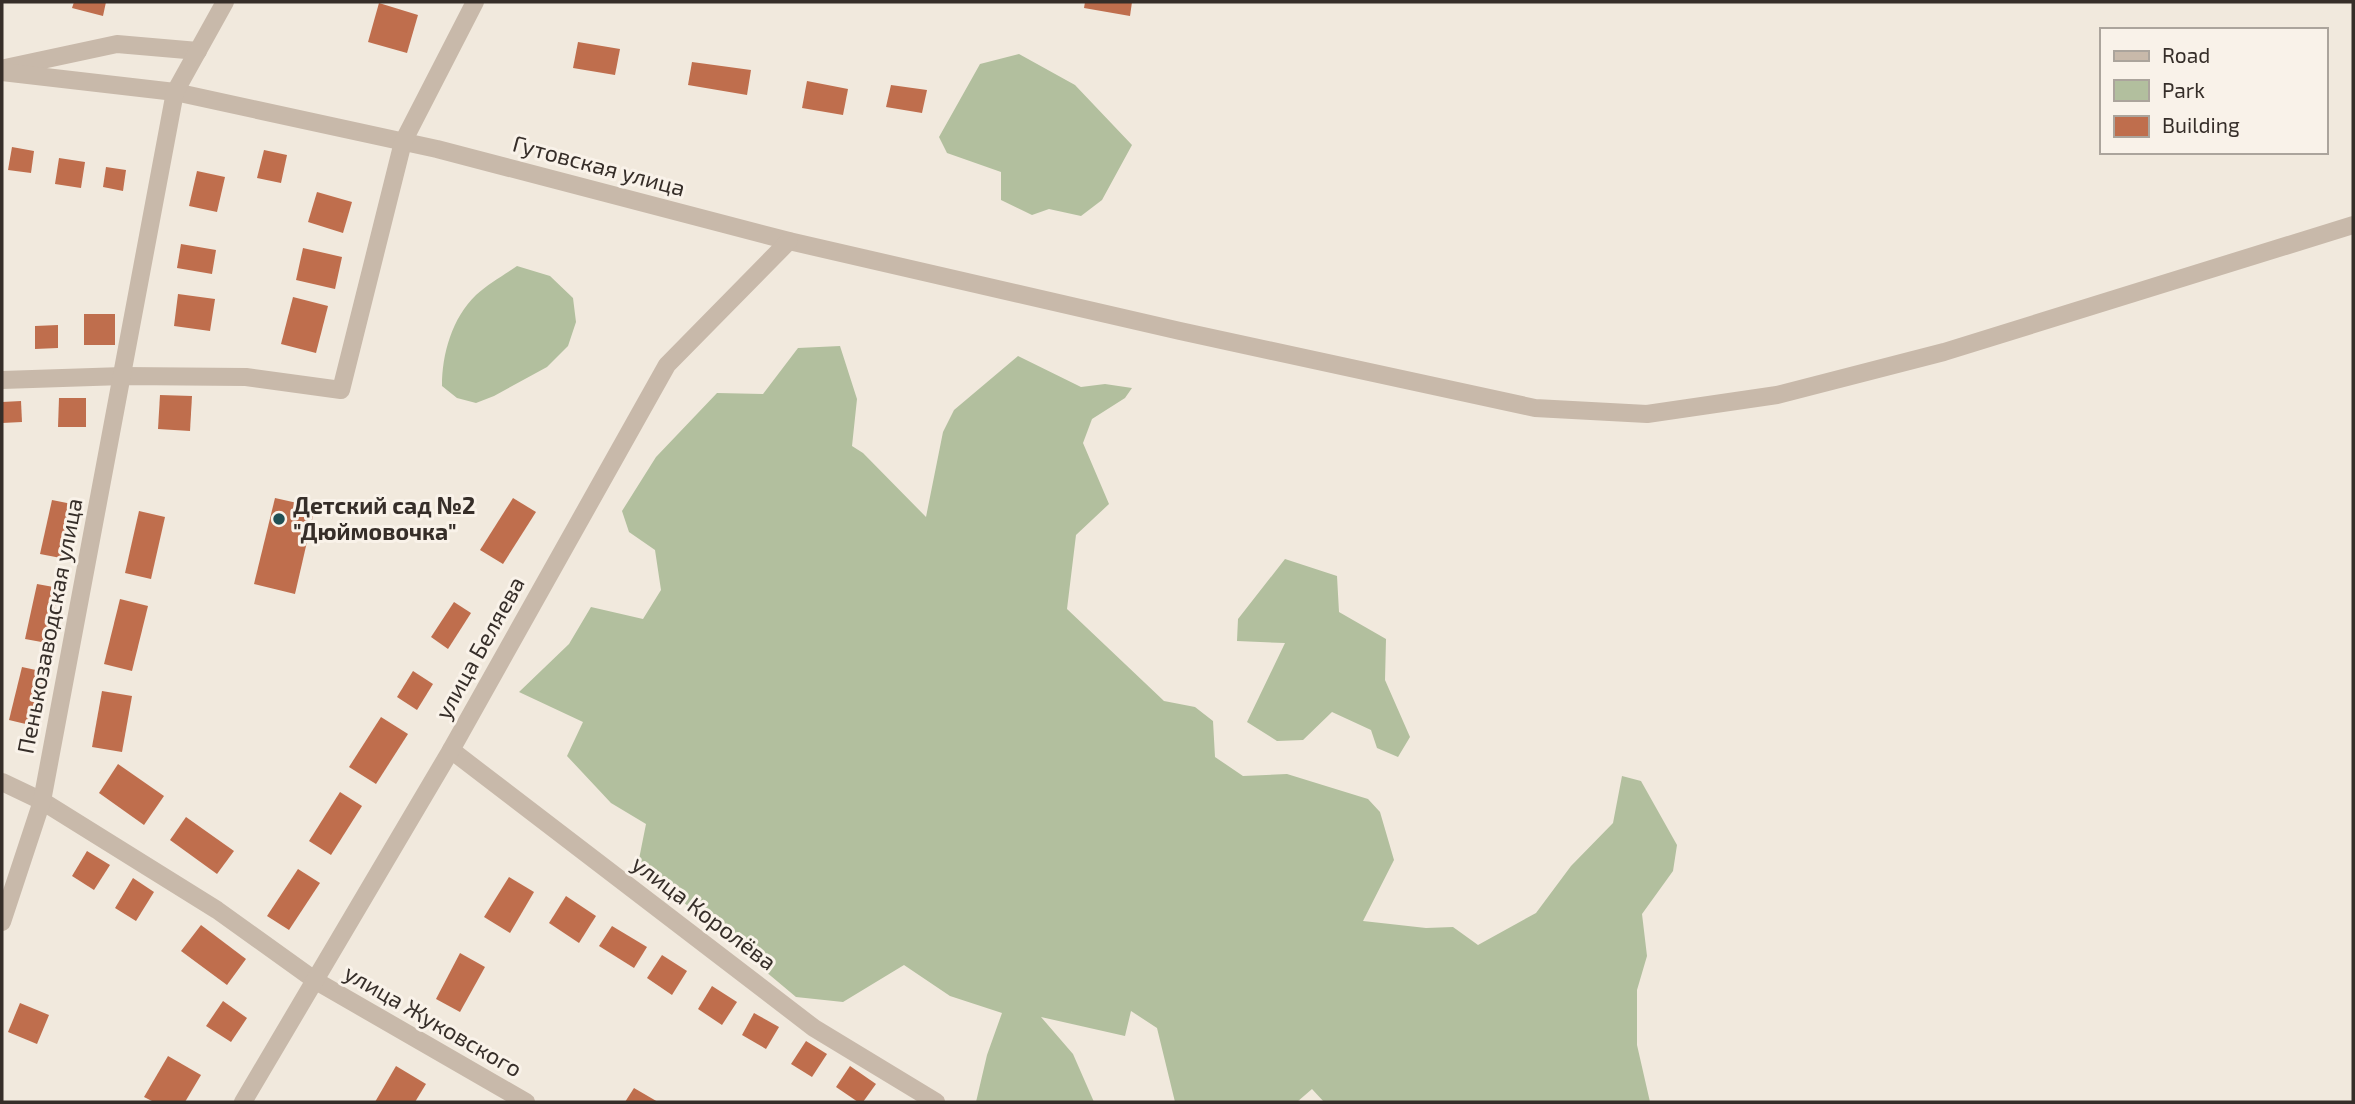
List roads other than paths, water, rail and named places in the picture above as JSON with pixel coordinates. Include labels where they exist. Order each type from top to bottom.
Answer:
[{"type":"street","name":"Пенькозаводская улица","points":[[2,922],[42,801],[175,92],[225,2]]},
{"type":"street","points":[[2,380],[123,376],[246,377],[341,390],[403,142],[475,2]]},
{"type":"street","points":[[2,70],[117,44],[198,51]]},
{"type":"street","name":"Гутовская улица","points":[[2,70],[175,92],[403,142],[789,241],[1180,331],[1535,408],[1647,414],[1777,395],[1944,352],[2353,225]]},
{"type":"street","name":"улица Беляева","points":[[243,1102],[451,750],[667,365],[789,241]]},
{"type":"street","name":"улица Королёва","points":[[451,750],[814,1028],[936,1102]]},
{"type":"street","name":"улица Жуковского","points":[[2,782],[42,801],[217,910],[316,981],[526,1102]]},
{"type":"place","name":"Детский сад №2 \"Дюймовочка\"","points":[[279,519]]}]
